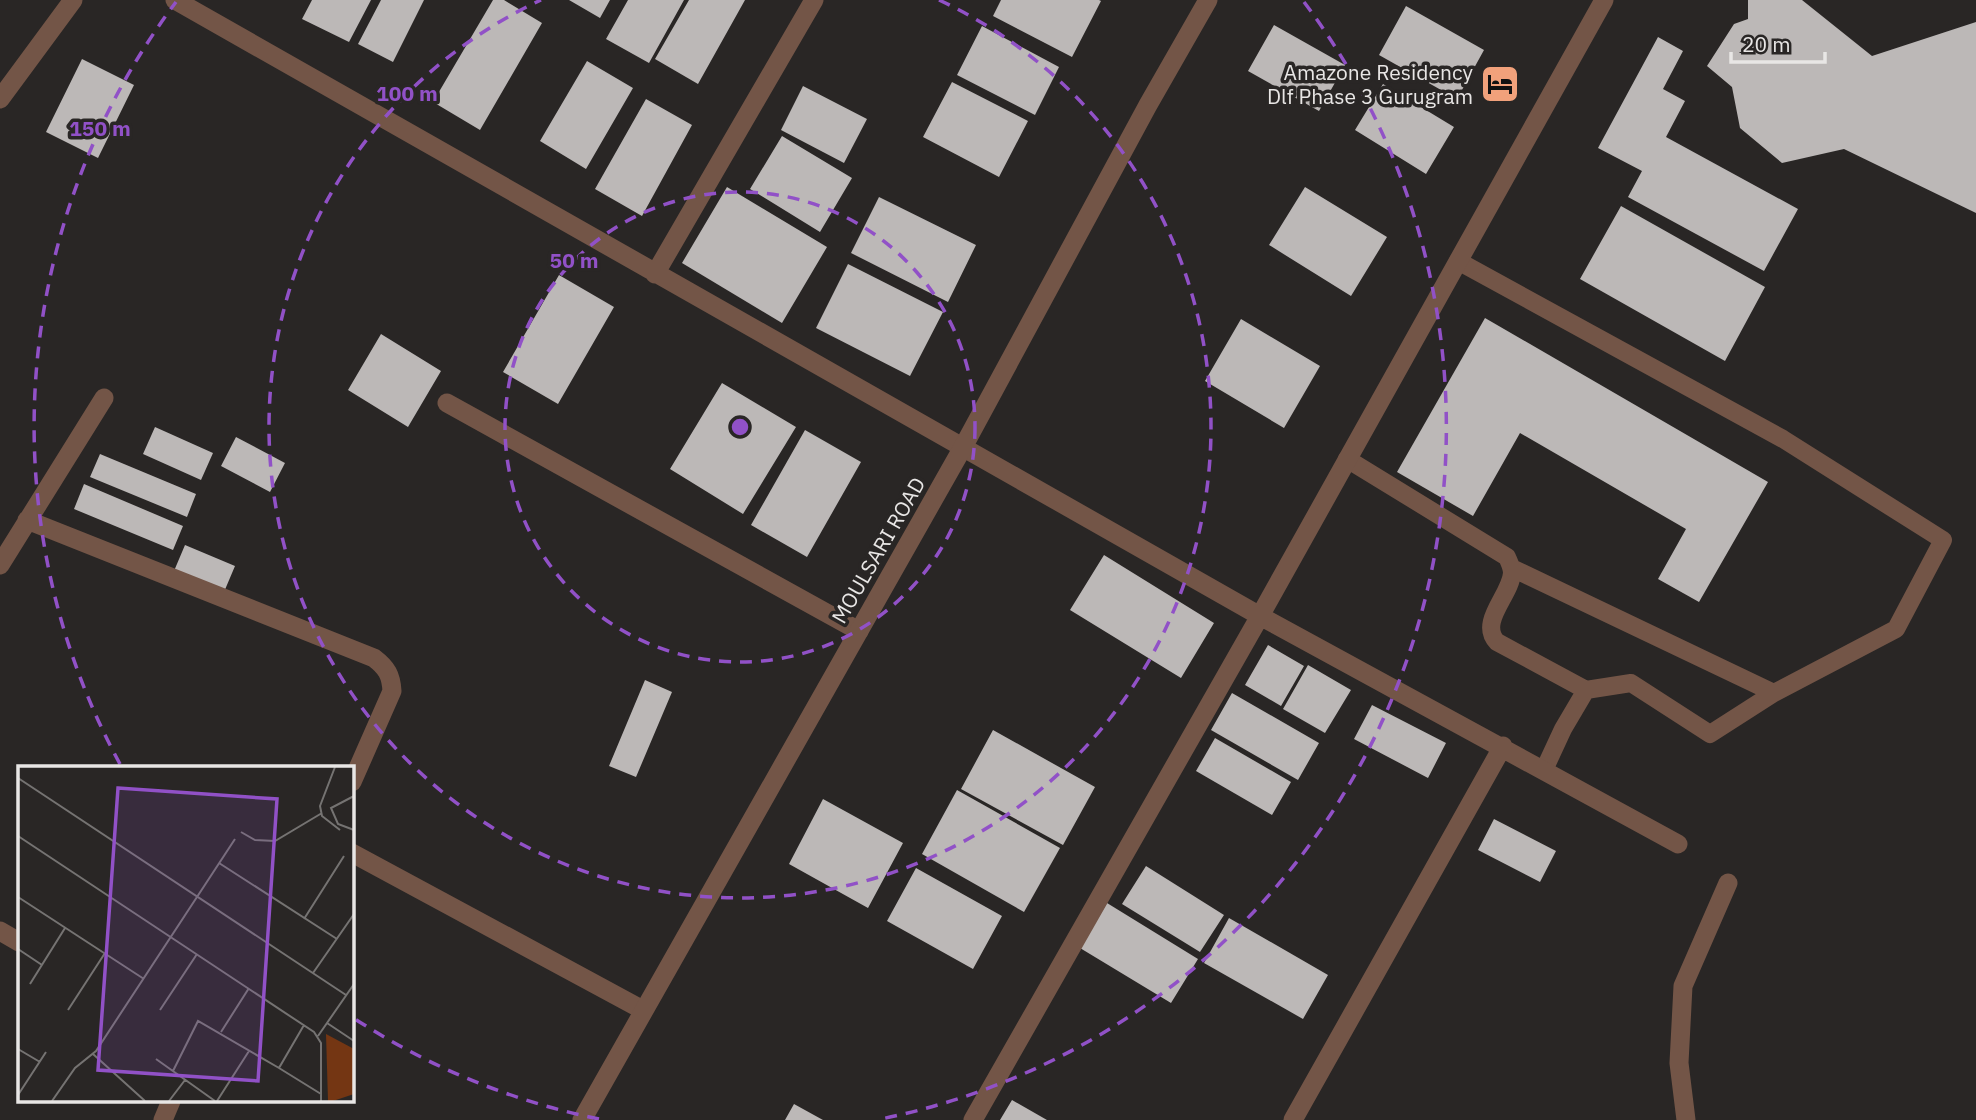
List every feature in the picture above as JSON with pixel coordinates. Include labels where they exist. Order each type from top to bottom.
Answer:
[{"type":"street","points":[[0,99],[73,0]]},
{"type":"street","points":[[175,0],[962,449],[1260,616],[1503,746],[1678,844]]},
{"type":"street","points":[[655,274],[814,0]]},
{"type":"street","name":"MOULSARI ROAD","points":[[582,1120],[962,449],[1148,105],[1208,0]]},
{"type":"street","points":[[973,1120],[1260,616],[1604,0]]},
{"type":"street","points":[[0,565],[104,398]]},
{"type":"street","points":[[447,403],[859,631]]},
{"type":"street","points":[[27,520],[374,658],[385,666],[391,676],[392,691],[354,777]]},
{"type":"street","points":[[1293,1120],[1503,746]]},
{"type":"street","points":[[354,854],[643,1010]]},
{"type":"street","points":[[1686,1120],[1679,1063],[1683,986],[1728,883]]},
{"type":"street","points":[[0,931],[18,941]]},
{"type":"street","points":[[163,1120],[171,1102]]},
{"type":"lane","points":[[1347,459],[1507,557],[1512,568],[1512,577],[1493,620],[1491,633],[1497,642],[1586,690],[1630,683],[1710,734],[1774,693],[1896,629],[1942,540],[1783,439],[1458,261]]},
{"type":"lane","points":[[1512,568],[1774,693]]},
{"type":"lane","points":[[1544,770],[1563,729],[1586,690]]},
{"type":"building","points":[[312,0],[371,0],[349,42],[302,19]]},
{"type":"building","points":[[381,0],[424,0],[393,62],[358,44]]},
{"type":"building","points":[[493,0],[504,0],[542,23],[480,130],[433,102]]},
{"type":"building","points":[[569,0],[610,0],[600,18]]},
{"type":"building","points":[[628,0],[684,0],[649,63],[606,39]]},
{"type":"building","points":[[689,0],[745,0],[698,84],[655,59]]},
{"type":"building","points":[[1001,0],[1101,1],[1072,57],[993,16]]},
{"type":"building","points":[[1748,0],[1802,0],[1872,56],[1976,22],[1976,213],[1844,149],[1782,163],[1740,128],[1732,87],[1707,66],[1734,24],[1748,19]]},
{"type":"building","points":[[1406,6],[1484,50],[1457,99],[1379,55]]},
{"type":"building","points":[[1274,25],[1345,65],[1319,111],[1248,71]]},
{"type":"building","points":[[982,26],[1059,67],[1035,115],[957,75]]},
{"type":"building","points":[[1658,37],[1683,51],[1663,89],[1685,101],[1666,137],[1798,209],[1764,271],[1628,197],[1642,171],[1598,148]]},
{"type":"building","points":[[82,59],[134,85],[98,158],[46,132]]},
{"type":"building","points":[[587,61],[633,88],[586,169],[540,141]]},
{"type":"building","points":[[952,82],[1028,121],[999,177],[923,137]]},
{"type":"building","points":[[1383,84],[1454,127],[1426,174],[1355,130]]},
{"type":"building","points":[[803,86],[867,119],[844,163],[781,130]]},
{"type":"building","points":[[646,99],[692,125],[642,216],[595,189]]},
{"type":"building","points":[[782,136],[852,178],[820,232],[750,189]]},
{"type":"building","points":[[727,187],[827,247],[782,323],[682,263]]},
{"type":"building","points":[[1305,187],[1387,237],[1351,296],[1269,245]]},
{"type":"building","points":[[879,197],[976,245],[948,302],[851,253]]},
{"type":"building","points":[[1621,206],[1765,287],[1725,361],[1580,279]]},
{"type":"building","points":[[848,264],[943,312],[910,376],[816,328]]},
{"type":"building","points":[[559,275],[614,307],[558,404],[503,372]]},
{"type":"building","points":[[1485,318],[1768,482],[1699,602],[1658,579],[1686,529],[1520,433],[1473,516],[1397,472]]},
{"type":"building","points":[[1241,319],[1320,366],[1284,428],[1205,381]]},
{"type":"building","points":[[381,334],[441,371],[408,427],[348,390]]},
{"type":"building","points":[[722,383],[796,427],[743,514],[670,469]]},
{"type":"building","points":[[155,427],[213,453],[201,480],[143,454]]},
{"type":"building","points":[[805,430],[861,462],[807,557],[751,525]]},
{"type":"building","points":[[236,437],[285,463],[270,492],[221,466]]},
{"type":"building","points":[[100,454],[196,494],[187,517],[90,477]]},
{"type":"building","points":[[84,484],[183,526],[173,550],[74,509]]},
{"type":"building","points":[[185,545],[235,566],[224,592],[174,571]]},
{"type":"building","points":[[1104,555],[1214,623],[1181,678],[1070,610]]},
{"type":"building","points":[[1268,645],[1304,666],[1281,706],[1245,685]]},
{"type":"building","points":[[1308,665],[1351,690],[1325,733],[1283,709]]},
{"type":"building","points":[[645,680],[672,692],[636,777],[609,766]]},
{"type":"building","points":[[1232,693],[1319,743],[1298,780],[1211,730]]},
{"type":"building","points":[[1372,705],[1446,743],[1428,778],[1354,739]]},
{"type":"building","points":[[993,730],[1095,787],[1063,845],[961,789]]},
{"type":"building","points":[[1215,738],[1291,782],[1272,815],[1196,771]]},
{"type":"building","points":[[957,790],[1060,848],[1024,912],[922,854]]},
{"type":"building","points":[[823,799],[903,843],[868,908],[789,864]]},
{"type":"building","points":[[1494,819],[1556,851],[1540,882],[1478,850]]},
{"type":"building","points":[[1146,866],[1224,915],[1200,952],[1122,904]]},
{"type":"building","points":[[916,868],[1002,916],[973,969],[887,921]]},
{"type":"building","points":[[1107,903],[1198,959],[1171,1003],[1080,948]]},
{"type":"building","points":[[1229,918],[1328,975],[1303,1019],[1204,963]]},
{"type":"building","points":[[1012,1100],[1047,1120],[1000,1120]]},
{"type":"building","points":[[794,1104],[823,1120],[785,1120]]},
{"type":"place","name":"Amazone Residency Dlf Phase 3 Gurugram","points":[[1500,84]]}]
